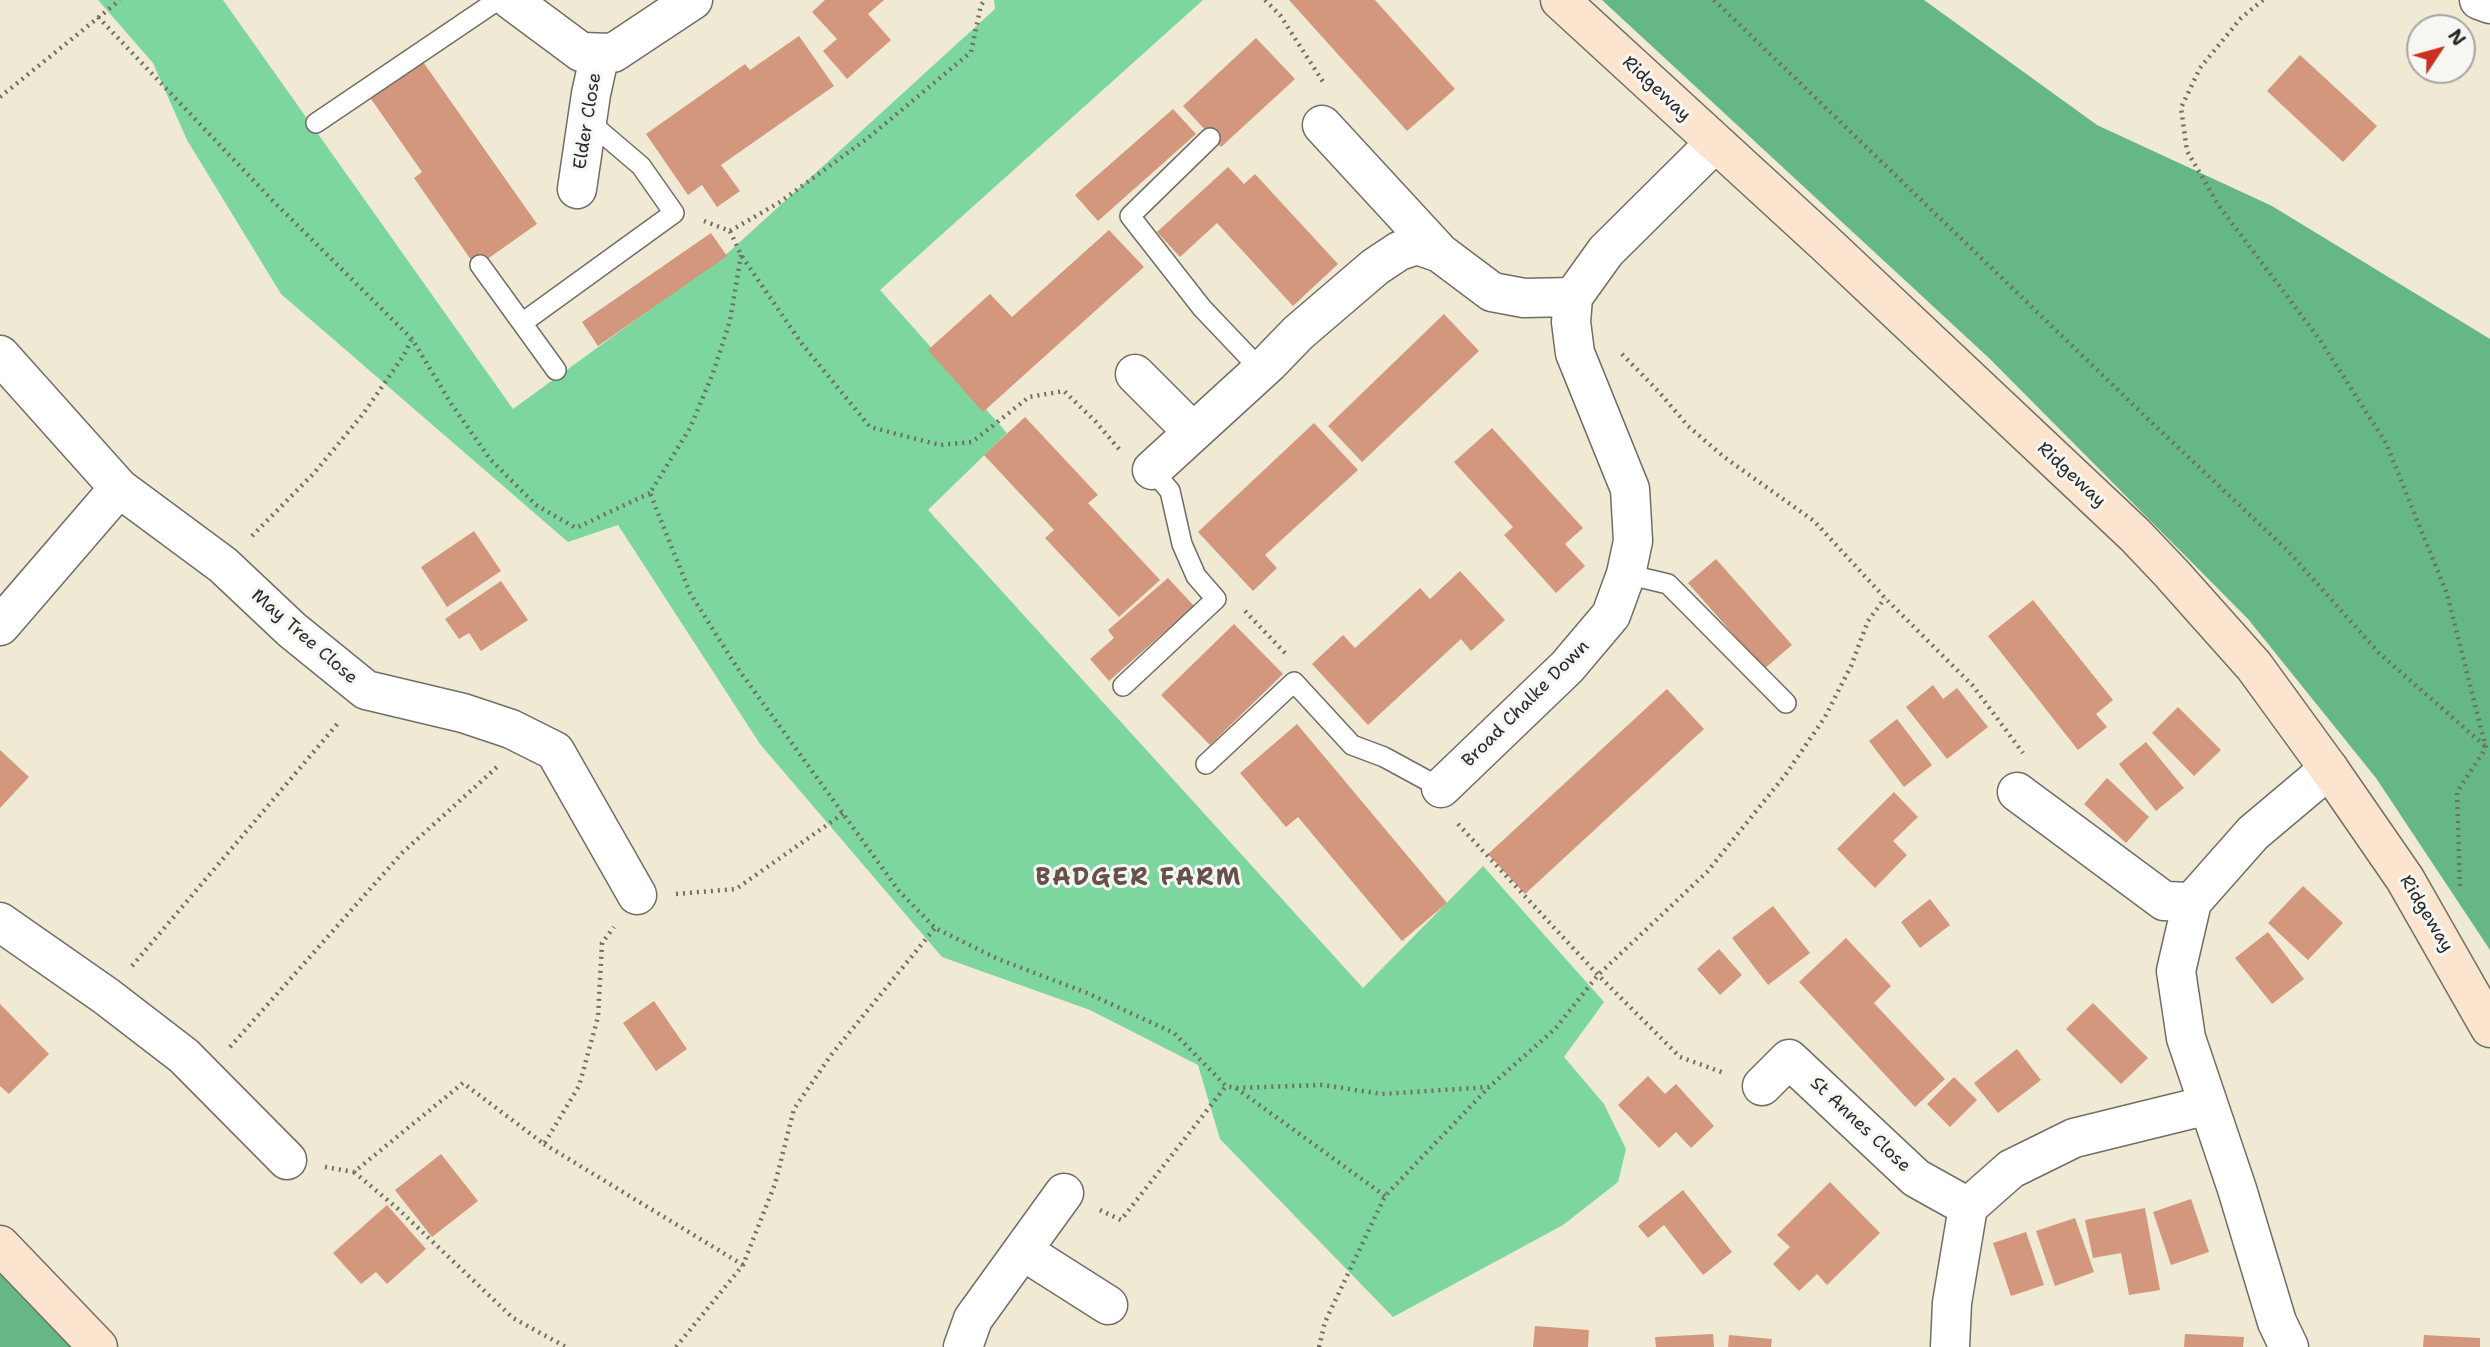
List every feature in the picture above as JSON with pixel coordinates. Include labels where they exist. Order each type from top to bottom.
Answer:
[{"type":"street","name":"Elder Close","points":[[511,0],[581,52],[600,53],[613,53],[693,0]]},
{"type":"street","name":"Ridgeway","points":[[1560,0],[1826,244],[2135,535],[2254,666],[2405,879],[2490,1028]]},
{"type":"street","points":[[2479,0],[2490,4]]},
{"type":"street","name":"Elder Close","points":[[577,189],[600,53]]},
{"type":"street","points":[[1322,125],[1440,253],[1492,292],[1572,310],[1606,251],[1714,144]]},
{"type":"street","points":[[1152,470],[1298,333],[1375,267],[1399,251],[1417,245],[1440,253]]},
{"type":"street","name":"Broad Chalke Down","points":[[1441,788],[1567,667],[1611,615],[1626,574],[1633,541],[1630,489],[1575,353],[1572,310]]},
{"type":"street","name":"May Tree Close","points":[[0,355],[119,488],[223,565],[292,630],[366,690],[463,713],[511,729],[555,751],[637,895]]},
{"type":"street","points":[[1135,374],[1193,432]]},
{"type":"street","points":[[0,626],[119,488]]},
{"type":"street","points":[[2289,1347],[2277,1322],[2186,1038],[2176,971],[2192,902],[2253,833],[2329,769]]},
{"type":"street","points":[[2017,792],[2164,901],[2192,902]]},
{"type":"street","points":[[0,922],[106,996],[184,1056],[287,1160]]},
{"type":"street","name":"St Annes Close","points":[[1762,1086],[1789,1059],[1916,1178],[1968,1206]]},
{"type":"street","points":[[1951,1347],[1952,1303],[1968,1206],[2011,1169],[2074,1138],[2208,1105]]},
{"type":"street","points":[[963,1347],[973,1319],[1064,1193]]},
{"type":"street","points":[[0,1245],[98,1347]]},
{"type":"street","points":[[1023,1251],[1108,1305]]},
{"type":"lane","points":[[316,123],[498,0]]},
{"type":"lane","points":[[522,323],[674,213],[641,166],[587,120]]},
{"type":"lane","points":[[1210,138],[1130,216],[1202,308],[1261,370]]},
{"type":"lane","points":[[480,265],[556,370]]},
{"type":"lane","points":[[1123,686],[1216,599],[1196,576],[1182,544],[1170,491],[1152,470]]},
{"type":"lane","points":[[1626,574],[1668,584],[1786,703]]},
{"type":"lane","points":[[1206,764],[1294,682],[1352,745],[1384,757],[1441,788]]},
{"type":"path","points":[[0,97],[121,0]]},
{"type":"path","points":[[1265,0],[1280,15],[1338,103],[1322,125]]},
{"type":"path","points":[[1714,0],[2287,550],[2379,653],[2488,748]]},
{"type":"path","points":[[2263,0],[2241,18],[2200,68],[2181,108],[2187,151],[2219,206],[2320,340],[2386,443],[2447,594],[2488,748]]},
{"type":"path","points":[[730,231],[780,202],[868,138],[971,52],[982,2]]},
{"type":"path","points":[[98,17],[273,201],[412,339],[452,405],[490,458],[536,505],[576,528],[650,493],[690,428],[713,373],[730,321],[741,255]]},
{"type":"path","points":[[694,217],[730,231],[741,255],[802,344],[870,427],[940,445],[972,442],[1029,397],[1063,391],[1095,421],[1122,452],[1152,470]]},
{"type":"path","points":[[1572,310],[1621,352],[1688,426],[1724,457],[1814,521],[1885,598],[1973,686],[2024,753],[2017,792]]},
{"type":"path","points":[[223,565],[315,472],[363,414],[412,339]]},
{"type":"path","points":[[650,493],[690,593],[736,666],[898,891],[935,928],[998,959],[1087,993],[1174,1033],[1226,1086],[1323,1085],[1382,1094],[1489,1087]]},
{"type":"path","points":[[1319,1347],[1325,1322],[1385,1196],[1489,1087],[1555,1029],[1598,975],[1707,872],[1786,774],[1825,717],[1851,666],[1868,621],[1885,598]]},
{"type":"path","points":[[1216,599],[1240,605],[1292,661],[1294,682]]},
{"type":"path","points":[[106,996],[366,690]]},
{"type":"path","points":[[204,1076],[402,853],[530,738]]},
{"type":"path","points":[[2456,792],[2488,748]]},
{"type":"path","points":[[1441,788],[1445,809],[1598,975],[1680,1057],[1762,1086]]},
{"type":"path","points":[[544,1144],[579,1086],[598,1017],[602,943],[637,895],[736,889],[844,813]]},
{"type":"path","points":[[676,1347],[743,1265],[775,1184],[794,1109],[831,1055],[935,928]]},
{"type":"path","points":[[354,1172],[463,1083],[544,1144],[743,1265]]},
{"type":"path","points":[[1064,1193],[1121,1220],[1226,1086]]},
{"type":"path","points":[[1235,1088],[1385,1196]]},
{"type":"path","points":[[287,1160],[354,1172],[397,1208],[513,1318],[566,1347]]},
{"type":"green space","points":[[98,0],[223,0],[513,409],[729,252],[995,9],[994,0],[1203,0],[880,290],[1007,433],[928,510],[1363,988],[1483,866],[1604,1002],[1564,1057],[1604,1104],[1626,1149],[1618,1182],[1563,1225],[1393,1317],[1220,1139],[1198,1065],[1090,1010],[942,957],[760,744],[618,525],[568,542],[281,294],[187,140],[153,63]]},
{"type":"green space","points":[[1602,0],[1924,0],[2097,125],[2272,206],[2490,339],[2490,950],[2376,778],[2248,619],[1990,359]]},
{"type":"green space","points":[[0,1274],[78,1347],[0,1347]]},
{"type":"building","points":[[825,0],[884,0],[868,14],[891,40],[847,79],[823,51],[837,39],[812,12]]},
{"type":"building","points":[[1289,0],[1375,0],[1455,89],[1407,131]]},
{"type":"building","points":[[799,36],[834,86],[721,165],[740,191],[717,207],[702,185],[688,195],[646,134],[745,64],[750,70]]},
{"type":"building","points":[[1256,38],[1295,79],[1221,147],[1183,106]]},
{"type":"building","points":[[2300,55],[2377,126],[2343,162],[2267,91]]},
{"type":"building","points":[[421,59],[537,224],[476,267],[414,178],[422,172],[369,96]]},
{"type":"building","points":[[1173,109],[1196,134],[1098,221],[1075,195]]},
{"type":"building","points":[[1228,167],[1244,184],[1255,174],[1338,264],[1293,306],[1217,223],[1180,257],[1157,232]]},
{"type":"building","points":[[1109,230],[1144,267],[983,412],[928,350],[990,294],[1012,317]]},
{"type":"building","points":[[711,233],[727,256],[598,346],[582,322]]},
{"type":"building","points":[[1444,314],[1479,351],[1362,462],[1328,426]]},
{"type":"building","points":[[1025,417],[1098,495],[1088,503],[1160,580],[1119,617],[1045,538],[1054,530],[984,455]]},
{"type":"building","points":[[1314,423],[1358,470],[1265,555],[1277,568],[1253,591],[1198,532]]},
{"type":"building","points":[[1492,428],[1583,528],[1565,544],[1585,566],[1556,593],[1504,535],[1513,527],[1454,462]]},
{"type":"building","points":[[474,531],[501,571],[447,607],[421,567]]},
{"type":"building","points":[[1716,559],[1792,645],[1764,669],[1688,583]]},
{"type":"building","points":[[1460,571],[1505,620],[1471,651],[1461,639],[1368,725],[1312,664],[1343,635],[1355,648],[1420,588],[1430,599]]},
{"type":"building","points":[[1168,578],[1194,606],[1109,681],[1090,659],[1114,638],[1108,630]]},
{"type":"building","points":[[501,581],[528,620],[481,651],[469,633],[459,639],[445,619]]},
{"type":"building","points":[[2033,600],[2113,700],[2096,714],[2107,727],[2078,750],[1988,636]]},
{"type":"building","points":[[1234,624],[1283,674],[1210,745],[1161,695]]},
{"type":"building","points":[[1933,685],[1943,699],[1957,688],[1988,727],[1947,759],[1906,707]]},
{"type":"building","points":[[1667,689],[1704,729],[1525,894],[1488,854]]},
{"type":"building","points":[[2178,707],[2221,750],[2194,776],[2152,733]]},
{"type":"building","points":[[1897,719],[1932,765],[1904,787],[1869,741]]},
{"type":"building","points":[[1297,724],[1447,903],[1402,941],[1298,817],[1286,827],[1240,773]]},
{"type":"building","points":[[2146,742],[2184,788],[2156,811],[2119,764]]},
{"type":"building","points":[[0,750],[29,777],[0,808]]},
{"type":"building","points":[[2107,778],[2149,817],[2126,843],[2084,804]]},
{"type":"building","points":[[1894,792],[1918,817],[1893,841],[1907,855],[1875,888],[1837,849]]},
{"type":"building","points":[[2303,886],[2343,923],[2308,960],[2268,923]]},
{"type":"building","points":[[1930,899],[1950,925],[1920,948],[1901,922]]},
{"type":"building","points":[[1773,906],[1810,953],[1768,985],[1732,938]]},
{"type":"building","points":[[2268,932],[2304,979],[2272,1004],[2235,958]]},
{"type":"building","points":[[1846,938],[1891,986],[1874,1003],[1945,1079],[1915,1107],[1799,982]]},
{"type":"building","points":[[1719,949],[1742,975],[1720,995],[1697,969]]},
{"type":"building","points":[[654,1001],[687,1049],[656,1071],[623,1023]]},
{"type":"building","points":[[2093,1003],[2148,1058],[2121,1084],[2066,1029]]},
{"type":"building","points":[[0,1004],[49,1054],[9,1094],[0,1086]]},
{"type":"building","points":[[2017,1049],[2041,1080],[1998,1113],[1974,1083]]},
{"type":"building","points":[[1648,1076],[1665,1094],[1676,1084],[1714,1126],[1691,1148],[1676,1132],[1659,1148],[1618,1105]]},
{"type":"building","points":[[1954,1077],[1977,1100],[1950,1127],[1927,1104]]},
{"type":"building","points":[[441,1154],[478,1201],[432,1237],[395,1190]]},
{"type":"building","points":[[1830,1182],[1880,1233],[1827,1285],[1817,1274],[1799,1291],[1773,1264],[1790,1247],[1777,1235]]},
{"type":"building","points":[[1683,1190],[1732,1252],[1703,1275],[1664,1225],[1648,1238],[1638,1226]]},
{"type":"building","points":[[2191,1199],[2209,1252],[2171,1265],[2153,1212]]},
{"type":"building","points":[[387,1205],[426,1249],[387,1284],[376,1272],[361,1284],[333,1253]]},
{"type":"building","points":[[2145,1208],[2160,1290],[2129,1295],[2121,1253],[2093,1258],[2085,1220]]},
{"type":"building","points":[[2075,1218],[2094,1272],[2055,1286],[2036,1231]]},
{"type":"building","points":[[2026,1232],[2044,1285],[2011,1296],[1993,1243]]},
{"type":"building","points":[[1535,1326],[1589,1330],[1588,1347],[1533,1347]]},
{"type":"building","points":[[1713,1334],[1714,1347],[1656,1347],[1655,1337]]},
{"type":"building","points":[[2185,1334],[2244,1337],[2243,1347],[2184,1347]]},
{"type":"building","points":[[1729,1335],[1772,1339],[1771,1347],[1728,1347]]},
{"type":"building","points":[[2424,1335],[2480,1338],[2480,1347],[2423,1347]]},
{"type":"district","name":"BADGER FARM","points":[[1139,879]]}]
